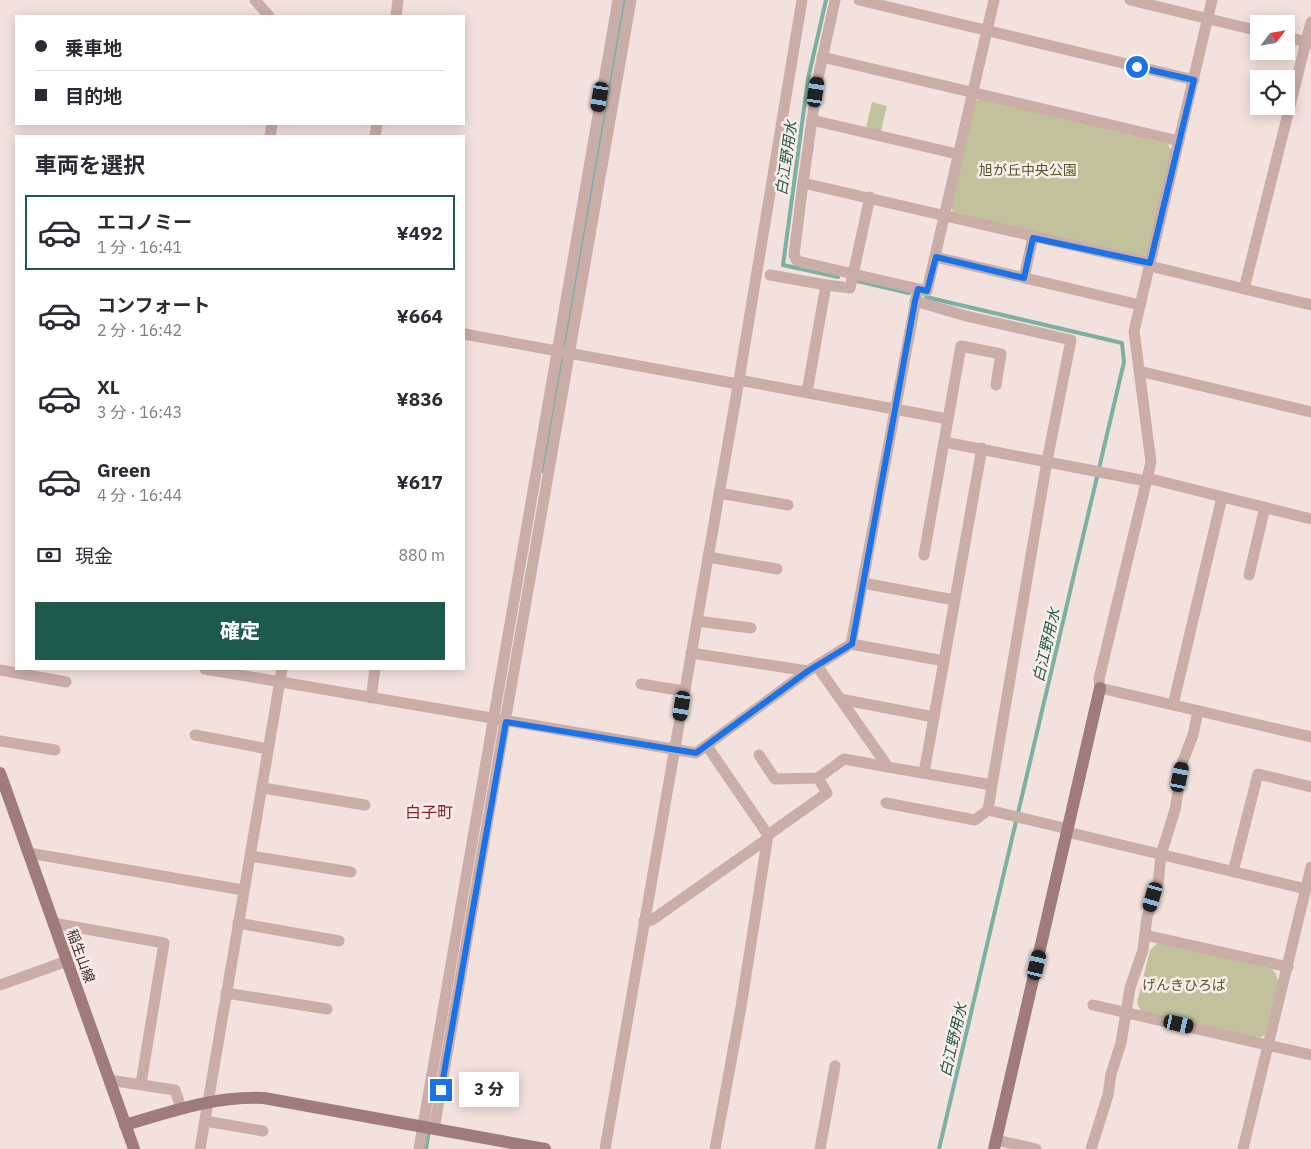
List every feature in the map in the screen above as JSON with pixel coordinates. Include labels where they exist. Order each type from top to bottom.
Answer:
[{"type":"street","points":[[255,0],[268,15]]},
{"type":"street","points":[[396,15],[398,0]]},
{"type":"street","points":[[419,1149],[427,1128],[506,722],[562,351],[618,0]]},
{"type":"street","points":[[427,1128],[493,720],[562,351],[631,0]]},
{"type":"street","points":[[605,1149],[739,382],[802,0]]},
{"type":"street","points":[[835,0],[822,57],[812,120],[794,255],[797,261],[852,273],[916,295],[966,316],[1071,340],[1047,461],[988,810],[975,820],[886,803]]},
{"type":"street","points":[[859,0],[1194,80]]},
{"type":"street","points":[[916,295],[927,291],[936,257],[957,154],[994,0]]},
{"type":"street","points":[[1130,0],[1250,29]]},
{"type":"street","points":[[1036,1149],[995,1144],[1100,688],[1099,679],[1151,462],[1134,331],[1212,0]]},
{"type":"street","points":[[1244,289],[1308,43],[1311,22]]},
{"type":"street","points":[[1295,39],[1308,43]]},
{"type":"street","points":[[822,57],[1179,141]]},
{"type":"street","points":[[812,120],[957,154]]},
{"type":"street","points":[[804,183],[944,214],[1033,238],[1311,305]]},
{"type":"street","points":[[770,275],[850,288],[870,197]]},
{"type":"street","points":[[1024,278],[1033,238]]},
{"type":"street","points":[[936,257],[1140,305]]},
{"type":"street","points":[[807,392],[826,285]]},
{"type":"street","points":[[852,644],[916,295]]},
{"type":"street","points":[[465,334],[807,392],[948,419]]},
{"type":"street","points":[[924,555],[961,346],[1001,354],[996,385]]},
{"type":"street","points":[[1139,371],[1311,412]]},
{"type":"street","points":[[944,442],[1147,480],[1311,519]]},
{"type":"street","points":[[924,773],[982,448]]},
{"type":"street","points":[[719,493],[788,505]]},
{"type":"street","points":[[1173,705],[1222,497]]},
{"type":"street","points":[[1249,575],[1265,507]]},
{"type":"street","points":[[708,557],[777,569]]},
{"type":"street","points":[[863,583],[954,600]]},
{"type":"street","points":[[697,621],[751,628]]},
{"type":"street","points":[[211,670],[674,751],[696,753],[812,668],[852,644],[944,661]]},
{"type":"street","points":[[691,653],[812,668],[840,699],[888,767]]},
{"type":"street","points":[[0,670],[66,682]]},
{"type":"street","points":[[200,1149],[282,670]]},
{"type":"street","points":[[371,698],[375,670]]},
{"type":"street","points":[[641,684],[684,691]]},
{"type":"street","points":[[1100,688],[1311,737]]},
{"type":"street","points":[[840,699],[934,717]]},
{"type":"street","points":[[1091,1149],[1108,1095],[1111,1074],[1125,1027],[1126,1012],[1145,934],[1147,916],[1158,885],[1161,855],[1175,810],[1183,761],[1193,735],[1198,711]]},
{"type":"street","points":[[195,735],[268,748]]},
{"type":"street","points":[[0,741],[55,750]]},
{"type":"street","points":[[706,746],[767,837],[742,1007],[715,1149]]},
{"type":"street","points":[[759,755],[775,779],[818,778],[844,759],[992,785]]},
{"type":"street","name":"稲生山線","points":[[0,773],[134,1149]]},
{"type":"street","points":[[1233,872],[1258,774],[1311,788]]},
{"type":"street","points":[[644,921],[652,920],[827,793],[818,778]]},
{"type":"street","points":[[263,788],[365,805]]},
{"type":"street","points":[[988,810],[1161,855],[1308,887]]},
{"type":"street","points":[[28,852],[243,890]]},
{"type":"street","points":[[250,856],[351,872]]},
{"type":"street","points":[[1244,1149],[1308,887],[1311,867]]},
{"type":"street","points":[[53,923],[164,943],[142,1084]]},
{"type":"street","points":[[238,923],[338,941]]},
{"type":"street","points":[[1145,934],[1288,967]]},
{"type":"street","points":[[0,985],[67,961]]},
{"type":"street","points":[[226,993],[327,1010]]},
{"type":"street","points":[[1092,1005],[1311,1055]]},
{"type":"street","points":[[820,1149],[835,1066]]},
{"type":"street","points":[[109,1080],[175,1090],[181,1108]]},
{"type":"street","points":[[125,1125],[207,1102],[237,1097],[264,1098],[545,1149]]},
{"type":"street","points":[[205,1121],[263,1131]]},
{"type":"green space","name":"旭が丘中央公園","points":[[979,99],[1168,144],[1172,152],[1148,256],[1143,258],[953,213],[951,205],[975,102]]},
{"type":"green space","points":[[872,102],[887,106],[881,131],[866,128]]},
{"type":"green space","name":"げんきひろば","points":[[1159,942],[1272,969],[1276,974],[1278,982],[1265,1035],[1259,1038],[1141,1011],[1137,1003],[1150,950]]},
{"type":"waterway","points":[[543,471],[624,0]]},
{"type":"waterway","name":"白江野用水","points":[[826,0],[808,79],[783,265],[838,277]]},
{"type":"waterway","name":"白江野用水","points":[[857,281],[909,293]]},
{"type":"waterway","name":"白江野用水","points":[[926,297],[1122,343],[1124,362],[939,1149]]},
{"type":"waterway","points":[[426,1149],[429,1130]]},
{"type":"district","name":"白子町","points":[[429,812]]},
{"type":"route","points":[[441,1090],[506,722],[674,751],[696,753],[808,671],[852,644],[915,301],[918,289],[927,291],[936,257],[1024,278],[1033,238],[1150,263],[1194,80],[1137,67]]}]
